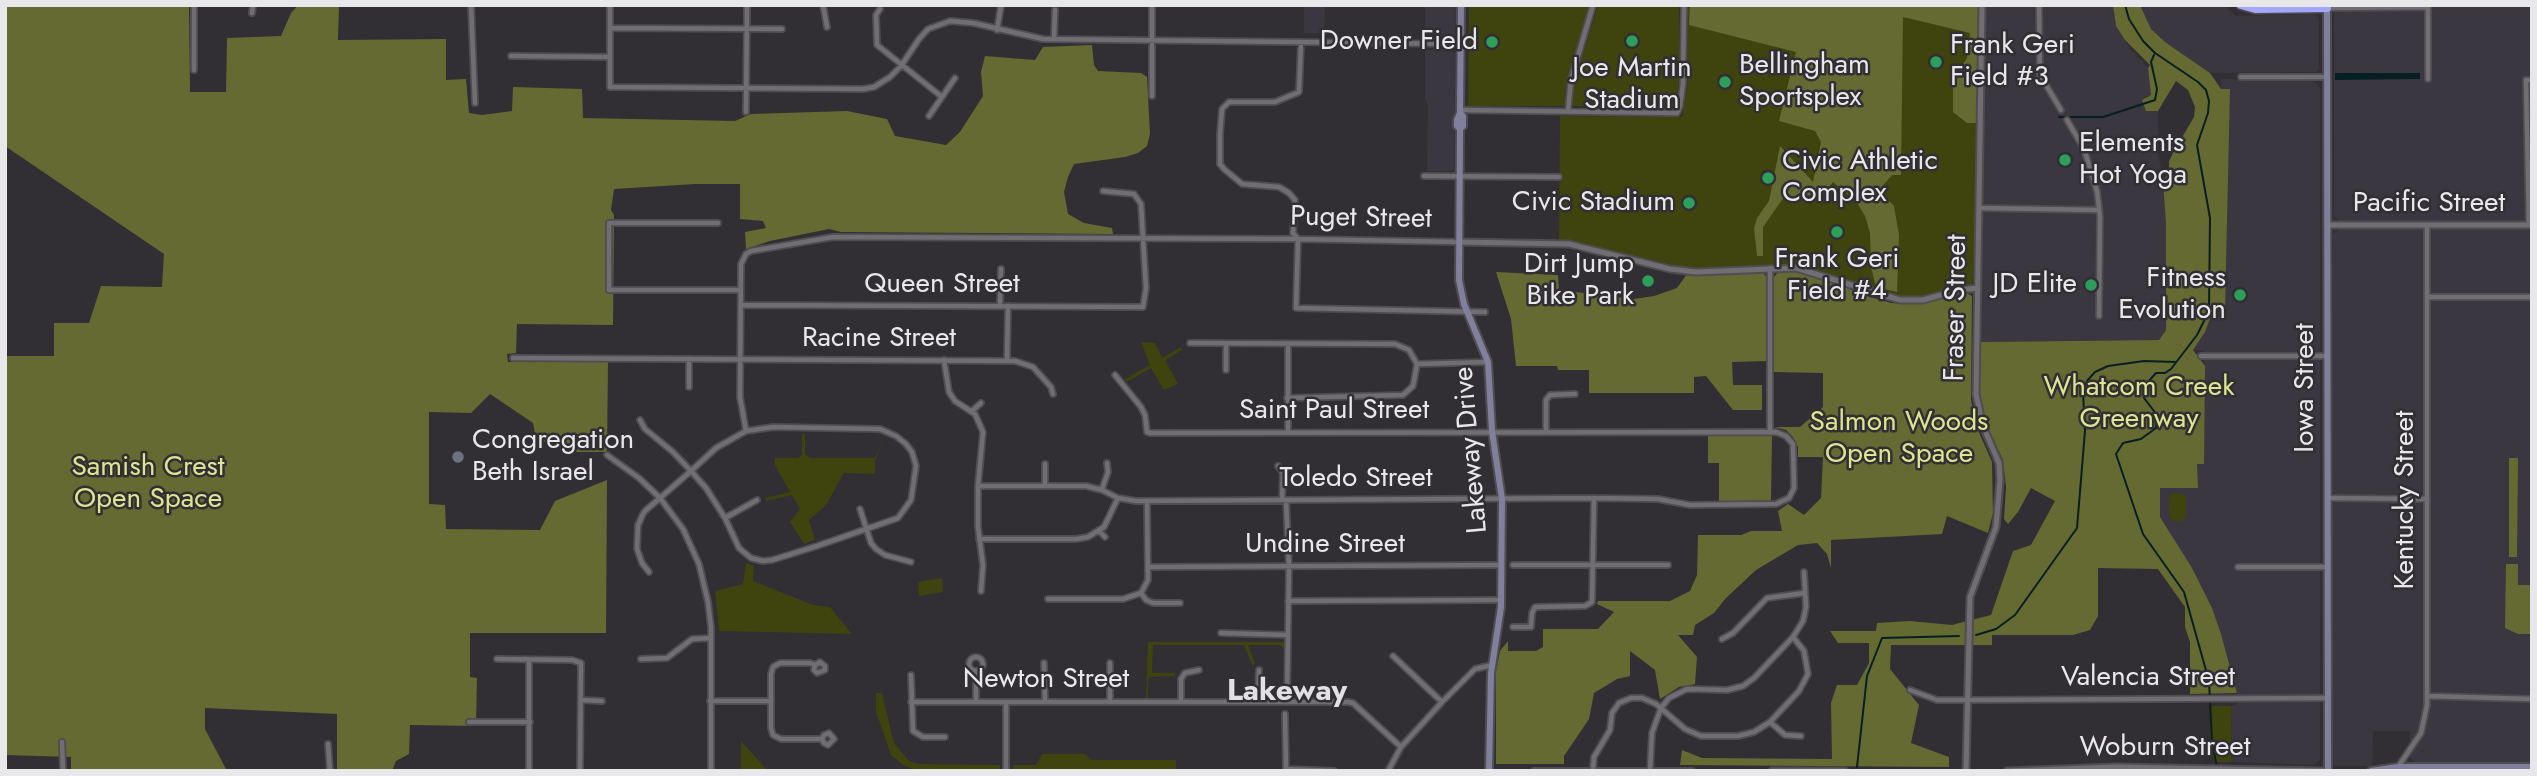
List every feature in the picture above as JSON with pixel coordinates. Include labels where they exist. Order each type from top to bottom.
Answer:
[{"type":"highway","points":[[2241,5],[2255,9],[2327,6]]},
{"type":"highway","points":[[2261,5],[2273,8]]},
{"type":"main road","name":"Lakeway Drive","points":[[1461,5],[1460,112],[1463,126],[1460,129],[1459,280],[1467,312],[1488,362],[1492,431],[1502,499],[1502,600],[1492,666],[1489,771]]},
{"type":"main road","name":"Iowa Street","points":[[2325,771],[2328,698],[2327,6]]},
{"type":"main road","points":[[2371,771],[2398,768],[2532,767]]},
{"type":"street","points":[[194,5],[194,71]]},
{"type":"street","points":[[252,13],[253,5]]},
{"type":"street","points":[[471,5],[475,103]]},
{"type":"street","points":[[610,5],[610,88],[863,89],[883,83],[901,66],[928,29],[939,24],[961,21],[1035,38],[1054,39],[1461,44]]},
{"type":"street","points":[[746,112],[747,5]]},
{"type":"street","points":[[823,5],[827,27]]},
{"type":"street","points":[[1152,5],[1152,96]]},
{"type":"street","points":[[1568,111],[1571,80],[1593,5]]},
{"type":"street","points":[[1460,112],[1676,113],[1680,106],[1683,85],[1684,5]]},
{"type":"street","name":"Fraser Street","points":[[1966,771],[1970,597],[1996,527],[2000,480],[1996,454],[1977,405],[1982,5]]},
{"type":"street","points":[[997,30],[1001,6]]},
{"type":"street","points":[[2327,6],[2428,6],[2428,79]]},
{"type":"street","points":[[2040,7],[2040,75],[2061,110]]},
{"type":"street","points":[[880,9],[876,15],[877,45],[942,97]]},
{"type":"street","points":[[1054,39],[1055,10]]},
{"type":"street","points":[[610,28],[782,29]]},
{"type":"street","points":[[1301,43],[1299,92],[1275,102],[1228,102],[1222,109],[1220,134],[1220,164],[1224,169],[1242,184],[1274,185],[1289,193],[1295,200],[1293,233],[1298,239],[1296,308],[1485,312]]},
{"type":"street","points":[[511,55],[610,57]]},
{"type":"street","points":[[2241,77],[2327,77]]},
{"type":"street","points":[[929,116],[955,78]]},
{"type":"street","points":[[2529,80],[2530,225]]},
{"type":"street","points":[[2067,120],[2084,149],[2092,171],[2099,210],[2099,316]]},
{"type":"street","points":[[1423,176],[1559,177]]},
{"type":"street","points":[[1103,191],[1125,192],[1138,198],[1143,210],[1144,239]]},
{"type":"street","points":[[1979,208],[2099,210]]},
{"type":"street","points":[[718,223],[609,223],[609,290],[741,290],[741,401],[746,431]]},
{"type":"street","name":"Pacific Street","points":[[2327,225],[2530,225]]},
{"type":"street","name":"Kentucky Street","points":[[2398,768],[2423,726],[2427,696],[2427,225]]},
{"type":"street","name":"Puget Street","points":[[741,290],[741,264],[746,254],[751,251],[833,237],[1298,239],[1569,244],[1670,269],[1696,272],[1802,269],[1900,300],[1923,300],[1978,288]]},
{"type":"street","name":"Queen Street","points":[[741,305],[1143,307],[1146,288],[1144,239]]},
{"type":"street","points":[[1770,268],[1770,432]]},
{"type":"street","points":[[1000,306],[1001,269]]},
{"type":"street","points":[[2427,297],[2532,297]]},
{"type":"street","points":[[1007,360],[1008,306]]},
{"type":"street","points":[[1190,343],[1395,344],[1409,350],[1417,364],[1413,386],[1403,395],[1287,398]]},
{"type":"street","points":[[1226,344],[1226,370]]},
{"type":"street","points":[[1287,432],[1288,344]]},
{"type":"street","points":[[2200,356],[2327,356]]},
{"type":"street","name":"Racine Street","points":[[513,358],[1007,360],[1021,361],[1031,366],[1051,387],[1053,394]]},
{"type":"street","points":[[689,359],[689,387]]},
{"type":"street","points":[[944,360],[949,392],[955,401],[972,411],[982,426],[984,436],[978,486],[979,540],[983,565],[981,591]]},
{"type":"street","points":[[1417,364],[1488,362]]},
{"type":"street","name":"Saint Paul Street","points":[[1115,375],[1141,407],[1147,432],[1150,433],[1770,432]]},
{"type":"street","points":[[1546,431],[1546,400],[1549,395],[1575,394]]},
{"type":"street","points":[[972,411],[981,403]]},
{"type":"street","points":[[640,420],[645,429],[691,471],[724,518],[739,548],[751,558],[763,561],[892,521],[905,511],[913,496],[915,463],[910,448],[896,436],[880,429],[774,427],[746,431],[716,448],[691,471],[645,511],[638,524],[638,551],[649,572]]},
{"type":"street","name":"Toledo Street","points":[[1118,498],[1147,501],[1594,498],[1658,499],[1690,505],[1773,505],[1786,500],[1794,488],[1794,447],[1786,436],[1770,432]]},
{"type":"street","points":[[607,455],[639,478],[660,498],[683,530],[699,564],[708,602],[711,638],[711,771]]},
{"type":"street","points":[[1102,490],[1108,472],[1107,463]]},
{"type":"street","points":[[1045,464],[1045,486]]},
{"type":"street","points":[[1278,466],[1283,473],[1289,566],[1287,702]]},
{"type":"street","points":[[978,486],[1078,485],[1102,490],[1118,498],[1110,517],[1099,531],[1076,540],[979,540]]},
{"type":"street","points":[[1513,627],[1531,626],[1535,607],[1589,605],[1594,597],[1594,498]]},
{"type":"street","points":[[2328,498],[2427,499]]},
{"type":"street","points":[[724,518],[757,500]]},
{"type":"street","points":[[1048,599],[1126,599],[1141,593],[1147,585],[1149,567],[1147,501]]},
{"type":"street","points":[[860,509],[866,529],[878,551],[911,562]]},
{"type":"street","points":[[1099,531],[1105,537]]},
{"type":"street","name":"Undine Street","points":[[1149,567],[1502,565]]},
{"type":"street","points":[[1513,565],[1668,565]]},
{"type":"street","points":[[2238,567],[2328,567]]},
{"type":"street","points":[[1650,770],[1652,733],[1661,708],[1669,698],[1680,691],[1743,686],[1793,637],[1805,614],[1804,572]]},
{"type":"street","points":[[1141,593],[1149,602],[1180,603]]},
{"type":"street","points":[[1722,639],[1733,633],[1767,598],[1805,593]]},
{"type":"street","points":[[1288,601],[1502,600]]},
{"type":"street","points":[[1221,634],[1288,635]]},
{"type":"street","points":[[1593,770],[1594,757],[1608,735],[1612,713],[1619,703],[1631,698],[1638,697],[1661,708],[1685,729],[1700,736],[1738,736],[1754,732],[1770,722],[1800,691],[1808,674],[1804,650],[1793,637]]},
{"type":"street","points":[[640,659],[667,658],[692,639],[711,638]]},
{"type":"street","points":[[1392,656],[1442,702]]},
{"type":"street","points":[[497,659],[580,661],[580,771]]},
{"type":"street","points":[[529,771],[530,660]]},
{"type":"street","points":[[1045,663],[1045,701]]},
{"type":"street","points":[[1110,663],[1110,701]]},
{"type":"street","points":[[815,665],[776,664],[771,674],[771,729],[775,737],[781,739],[822,739]]},
{"type":"street","points":[[1388,771],[1401,747],[1442,702],[1475,669],[1492,666]]},
{"type":"street","points":[[1181,701],[1181,679],[1185,673],[1199,670]]},
{"type":"street","points":[[1258,702],[1259,670]]},
{"type":"street","points":[[976,671],[976,702]]},
{"type":"street","points":[[911,675],[911,724],[917,735],[945,737]]},
{"type":"street","name":"Valencia Street","points":[[1910,690],[1937,699],[1968,700],[2328,698]]},
{"type":"street","points":[[2427,696],[2532,699]]},
{"type":"street","points":[[581,700],[602,701]]},
{"type":"street","points":[[710,701],[771,701]]},
{"type":"street","name":"Newton Street","points":[[911,702],[1353,703],[1401,747]]},
{"type":"street","points":[[1006,702],[1006,771]]},
{"type":"street","points":[[1284,714],[1286,769],[1334,771]]},
{"type":"street","points":[[469,722],[530,722]]},
{"type":"street","points":[[1770,722],[1785,735],[1801,736]]},
{"type":"street","points":[[62,742],[64,771]]},
{"type":"street","points":[[328,744],[330,771]]},
{"type":"street","name":"Woburn Street","points":[[2007,771],[2099,767],[2325,771]]},
{"type":"street","points":[[1534,771],[1692,771]]},
{"type":"street","points":[[1772,771],[1845,771]]},
{"type":"shaded area","points":[[1304,5],[1456,5],[1455,35],[1449,41],[1425,41],[1425,7],[1325,7],[1324,33],[1304,33]]},
{"type":"shaded area","points":[[1986,5],[2113,5],[2116,26],[2130,49],[2148,68],[2151,95],[2142,100],[2146,110],[2158,111],[2158,152],[2166,224],[2166,330],[2159,340],[1980,342]]},
{"type":"shaded area","points":[[2140,5],[2224,5],[2236,16],[2315,14],[2319,18],[2319,69],[2316,72],[2210,73],[2151,29]]},
{"type":"shaded area","points":[[2334,5],[2532,5],[2532,762],[2416,763],[2410,757],[2410,731],[2373,731],[2372,766],[2332,764],[2332,504],[2336,501],[2421,502],[2423,564],[2430,565],[2431,495],[2332,492],[2333,234],[2339,229],[2357,228],[2357,221],[2339,221],[2334,215]]},
{"type":"shaded area","points":[[1450,49],[1455,54],[1454,169],[1427,171],[1425,50]]},
{"type":"shaded area","points":[[2221,79],[2314,81],[2320,88],[2320,760],[2314,765],[2232,762],[2231,706],[2237,705],[2237,693],[2221,634],[2160,538],[2160,488],[2197,464],[2204,464],[2204,350],[2192,350],[2205,332],[2226,248]]},
{"type":"green space","name":"Samish Crest Open Space","points":[[5,5],[189,5],[190,92],[226,92],[227,38],[281,36],[291,13],[298,5],[339,5],[338,40],[446,39],[446,80],[466,79],[469,113],[482,115],[512,111],[513,87],[582,89],[583,118],[735,121],[751,114],[847,111],[887,119],[895,136],[946,145],[960,132],[983,96],[981,72],[985,56],[1035,60],[1043,47],[1092,45],[1094,65],[1098,71],[1141,73],[1147,77],[1150,134],[1147,146],[1138,153],[1074,164],[1068,177],[1064,192],[1068,214],[1084,223],[1112,228],[1113,234],[841,232],[829,229],[770,241],[746,249],[745,232],[766,228],[763,221],[740,219],[740,184],[614,189],[611,210],[614,215],[613,325],[517,324],[516,353],[507,354],[508,362],[608,362],[607,452],[575,452],[536,439],[533,423],[490,394],[471,413],[429,412],[429,504],[445,505],[446,529],[540,530],[555,501],[607,480],[606,633],[470,633],[470,677],[477,678],[476,726],[410,725],[409,754],[396,761],[392,771],[337,771],[337,714],[205,708],[205,729],[226,769],[232,771],[71,771],[71,757],[5,755],[5,356],[54,356],[54,323],[89,323],[101,286],[162,287],[164,254],[5,146]]},
{"type":"green space","points":[[1469,5],[1591,5],[1566,85],[1565,106],[1468,106]]},
{"type":"green space","name":"Joe Martin Stadium","points":[[1598,5],[1679,5],[1679,80],[1675,108],[1573,106],[1572,89]]},
{"type":"green space","name":"Civic Athletic Complex","points":[[1688,5],[1979,5],[1975,264],[1972,284],[1927,296],[1901,297],[1865,288],[1803,265],[1686,268],[1559,239],[1560,116],[1682,117],[1687,87]]},
{"type":"green space","points":[[1690,5],[1978,5],[1976,123],[1967,123],[1953,112],[1953,80],[1967,58],[1970,33],[1903,17],[1901,175],[1892,175],[1879,190],[1894,206],[1899,235],[1897,292],[1876,287],[1871,267],[1870,233],[1865,216],[1856,201],[1833,182],[1824,194],[1784,197],[1763,227],[1763,256],[1757,256],[1754,228],[1757,218],[1769,201],[1780,146],[1813,182],[1821,142],[1815,131],[1779,121],[1796,52],[1689,25]]},
{"type":"green space","name":"Whatcom Creek Greenway","points":[[2113,5],[2140,5],[2151,29],[2210,73],[2221,89],[2230,89],[2225,310],[2213,310],[2205,332],[2193,350],[2205,366],[2204,464],[2197,464],[2198,488],[2160,488],[2160,517],[2192,568],[2212,608],[2237,693],[2190,694],[2190,642],[2185,627],[2185,607],[2158,569],[2098,568],[2098,616],[2090,630],[2073,635],[1992,635],[1992,645],[1891,645],[1890,669],[1919,705],[1911,743],[1949,757],[1949,767],[1680,765],[1682,750],[1702,758],[1832,759],[1831,703],[1837,685],[1857,685],[1869,663],[1869,643],[1838,643],[1830,631],[1876,631],[1877,623],[1910,621],[1952,625],[1991,615],[2013,551],[2031,545],[2055,501],[2031,488],[2008,524],[2004,519],[2006,487],[2003,460],[1988,428],[1980,400],[1980,342],[2159,340],[2166,330],[2166,224],[2163,181],[2169,172],[2169,161],[2194,117],[2195,107],[2188,90],[2176,81],[2158,111],[2146,111],[2142,100],[2151,95],[2150,65],[2125,40],[2116,26]]},
{"type":"green space","name":"Salmon Woods Open Space","points":[[1779,271],[1798,271],[1891,303],[1927,302],[1966,293],[1972,296],[1971,400],[1977,428],[1992,462],[1993,513],[1988,533],[1947,516],[1942,534],[1831,540],[1831,568],[1827,554],[1817,543],[1798,545],[1756,570],[1714,613],[1695,625],[1693,635],[1678,635],[1697,657],[1695,684],[1679,687],[1660,699],[1655,670],[1630,651],[1630,676],[1617,679],[1594,693],[1589,719],[1564,756],[1564,764],[1496,764],[1496,672],[1500,651],[1508,641],[1508,651],[1536,651],[1543,647],[1543,629],[1598,629],[1614,612],[1597,604],[1598,601],[1670,601],[1690,591],[1697,575],[1698,535],[1782,531],[1778,511],[1788,504],[1804,515],[1821,498],[1823,457],[1798,457],[1798,447],[1793,437],[1786,430],[1775,427],[1800,427],[1823,407],[1823,373],[1774,372],[1774,277]]},
{"type":"green space","points":[[1496,272],[1558,275],[1559,290],[1634,299],[1677,288],[1687,274],[1763,272],[1767,278],[1768,361],[1732,362],[1733,385],[1762,385],[1762,410],[1733,410],[1706,376],[1694,377],[1694,393],[1589,393],[1589,370],[1558,370],[1557,366],[1516,366],[1511,319]]},
{"type":"green space","points":[[1141,342],[1155,343],[1162,358],[1181,347],[1182,350],[1165,360],[1178,384],[1164,390],[1151,368],[1127,382],[1125,379],[1150,365]]},
{"type":"green space","points":[[802,434],[805,434],[805,454],[810,458],[875,458],[884,437],[875,461],[875,474],[844,473],[826,505],[809,520],[815,540],[804,544],[790,522],[800,509],[792,495],[766,501],[766,498],[790,492],[775,465],[775,458],[798,458],[802,455]]},
{"type":"green space","points":[[1708,435],[1772,435],[1771,501],[1719,501],[1719,463],[1708,463]]},
{"type":"green space","points":[[2509,458],[2518,458],[2517,557],[2509,557]]},
{"type":"green space","points":[[2172,493],[2186,495],[2186,516],[2182,521],[2173,521],[2169,514],[2169,497]]},
{"type":"green space","points":[[746,563],[754,566],[753,581],[813,605],[830,607],[852,634],[719,631],[715,591],[743,584]]},
{"type":"green space","points":[[2506,564],[2518,564],[2518,585],[2532,585],[2532,634],[2518,634],[2505,628]]},
{"type":"green space","points":[[942,578],[943,592],[919,596],[918,582]]},
{"type":"green space","points":[[1148,642],[1284,642],[1284,649],[1280,645],[1248,645],[1255,663],[1252,665],[1244,645],[1153,645],[1152,673],[1175,673],[1175,676],[1148,679],[1146,698]]},
{"type":"green space","points":[[876,693],[882,693],[894,743],[909,761],[919,764],[1000,765],[1000,771],[918,771],[903,765],[891,755],[876,712]]},
{"type":"green space","points":[[2211,706],[2231,706],[2232,762],[2215,762],[2212,757]]},
{"type":"green space","points":[[741,741],[768,771],[741,771]]},
{"type":"green space","points":[[1042,754],[1085,754],[1092,760],[1176,760],[1176,771],[1013,771],[1013,765],[1036,765]]},
{"type":"water","points":[[2335,73],[2420,73],[2420,79],[2335,80]]},
{"type":"waterway","points":[[2125,5],[2129,19],[2143,41],[2155,53],[2198,82],[2206,90],[2209,101],[2208,113],[2197,145],[2210,218],[2209,311],[2197,335],[2171,369],[2165,373],[2156,373],[2148,382],[2144,398],[2157,415],[2156,428],[2141,439],[2123,443],[2116,454],[2143,534],[2184,592],[2209,681],[2212,741],[2217,768]]},
{"type":"waterway","points":[[2059,117],[2103,117],[2155,100],[2157,89],[2151,62],[2154,55]]},
{"type":"waterway","points":[[1976,635],[1996,629],[2015,615],[2077,528],[2085,431],[2083,393],[2087,381],[2095,372],[2108,366],[2144,361],[2176,362]]},
{"type":"waterway","points":[[1857,767],[1867,676],[1882,638],[1959,636]]},
{"type":"place","name":"Joe Martin Stadium","points":[[1632,41]]},
{"type":"place","name":"Downer Field","points":[[1492,42]]},
{"type":"place","name":"Frank Geri Field #3","points":[[1936,62]]},
{"type":"place","name":"Bellingham Sportsplex","points":[[1725,82]]},
{"type":"place","name":"Elements Hot Yoga","points":[[2065,160]]},
{"type":"place","name":"Civic Athletic Complex","points":[[1768,178]]},
{"type":"place","name":"Civic Stadium","points":[[1689,203]]},
{"type":"place","name":"Frank Geri Field #4","points":[[1837,232]]},
{"type":"place","name":"Dirt Jump Bike Park","points":[[1648,281]]},
{"type":"place","name":"JD Elite","points":[[2091,285]]},
{"type":"place","name":"Fitness Evolution","points":[[2240,295]]},
{"type":"place","name":"Congregation Beth Israel","points":[[458,457]]},
{"type":"district","name":"Lakeway","points":[[1287,693]]}]
